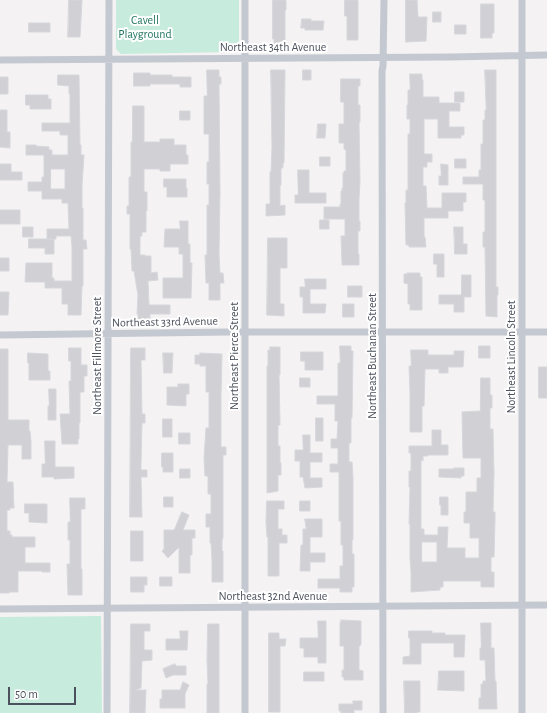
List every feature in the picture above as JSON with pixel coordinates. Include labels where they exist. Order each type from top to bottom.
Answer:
[{"type":"street","name":"Northeast Fillmore Street","points":[[107,713],[109,0]]},
{"type":"street","name":"Northeast Pierce Street","points":[[245,0],[245,713]]},
{"type":"street","name":"Northeast Buchanan Street","points":[[383,713],[382,71],[384,66],[384,0]]},
{"type":"street","name":"Northeast Lincoln Street","points":[[522,0],[522,713]]},
{"type":"street","name":"Northeast 34th Avenue","points":[[0,60],[547,55]]},
{"type":"street","name":"Northeast 33rd Avenue","points":[[0,335],[245,332],[547,332]]},
{"type":"street","name":"Northeast 32nd Avenue","points":[[0,609],[547,605]]},
{"type":"green space","name":"Cavell Playground","points":[[116,0],[239,0],[238,50],[233,52],[121,54],[116,49]]},
{"type":"green space","points":[[101,616],[102,713],[0,713],[0,617]]},
{"type":"building","points":[[69,0],[82,0],[80,37],[68,37]]},
{"type":"building","points":[[273,0],[286,0],[285,44],[274,44]]},
{"type":"building","points":[[345,0],[358,0],[358,40],[347,40]]},
{"type":"building","points":[[406,0],[417,0],[418,17],[427,17],[426,41],[406,42]]},
{"type":"building","points":[[481,4],[494,4],[494,33],[492,33],[492,38],[481,38]]},
{"type":"building","points":[[433,12],[441,12],[441,22],[433,22]]},
{"type":"building","points":[[302,19],[324,21],[323,30],[305,30],[305,28],[301,28]]},
{"type":"building","points":[[29,23],[50,23],[50,32],[29,32]]},
{"type":"building","points":[[455,25],[466,25],[466,34],[455,34]]},
{"type":"building","points":[[207,70],[219,70],[219,77],[221,77],[221,84],[219,84],[219,255],[220,273],[223,273],[224,283],[220,283],[220,300],[209,300],[209,283],[206,283],[205,255],[207,255],[207,205],[209,205],[207,162],[209,162],[209,134],[204,134],[204,96],[207,96]]},
{"type":"building","points":[[271,70],[285,70],[284,163],[283,168],[281,168],[280,206],[285,205],[285,215],[266,216],[266,204],[270,204],[272,148]]},
{"type":"building","points":[[303,70],[311,70],[311,80],[303,80]]},
{"type":"building","points":[[485,70],[496,70],[497,317],[486,316],[485,247],[483,247],[483,232],[485,232],[485,200],[483,200],[483,184],[463,184],[463,177],[479,177],[479,170],[481,170],[483,120],[485,120],[486,110]]},
{"type":"building","points":[[134,73],[172,75],[172,77],[191,77],[191,87],[180,87],[180,84],[150,84],[150,86],[134,86]]},
{"type":"building","points":[[410,74],[422,74],[423,97],[439,97],[439,103],[460,103],[460,111],[449,111],[449,127],[464,127],[464,135],[461,135],[461,138],[438,138],[438,119],[424,119],[424,154],[432,154],[432,162],[427,162],[427,167],[423,167],[423,186],[426,186],[427,208],[442,208],[442,193],[466,193],[466,202],[463,202],[463,211],[448,211],[448,218],[424,218],[424,237],[426,247],[409,247],[409,245],[406,245],[405,203],[406,190],[408,190],[408,134],[410,134],[410,119],[407,119],[407,105],[408,90],[410,90]]},
{"type":"building","points":[[58,75],[79,75],[80,145],[81,155],[84,155],[82,185],[83,240],[86,240],[87,249],[83,249],[81,315],[68,315],[68,304],[62,304],[62,288],[45,288],[45,282],[25,282],[26,263],[52,263],[52,278],[54,278],[54,281],[72,281],[71,236],[56,236],[56,239],[47,239],[47,229],[69,229],[68,203],[62,203],[62,199],[42,199],[42,191],[28,191],[28,182],[42,182],[42,177],[44,177],[44,155],[26,155],[26,145],[49,147],[49,150],[52,150],[52,155],[68,155],[68,135],[60,135],[60,131],[42,131],[42,123],[70,123],[69,86],[58,85]],"holes":[[[51,169],[65,169],[65,189],[51,189]]]},
{"type":"building","points":[[0,77],[8,77],[8,94],[0,94]]},
{"type":"building","points":[[341,79],[360,79],[360,86],[358,86],[358,105],[360,105],[360,231],[358,231],[359,265],[342,265],[341,236],[345,236],[345,219],[324,219],[324,207],[340,207],[341,191],[343,188],[343,173],[346,171],[346,150],[344,149],[344,143],[339,143],[339,124],[344,124],[344,102],[341,102]]},
{"type":"building","points":[[455,92],[464,92],[464,102],[455,102]]},
{"type":"building","points":[[26,95],[48,95],[48,99],[51,99],[51,109],[30,109],[30,105],[26,105]]},
{"type":"building","points":[[133,106],[144,106],[144,142],[160,142],[160,139],[174,139],[174,145],[186,145],[186,155],[188,155],[188,164],[170,164],[170,171],[160,171],[160,169],[144,169],[144,192],[147,192],[147,211],[146,232],[142,232],[142,236],[140,236],[140,255],[151,256],[151,273],[157,272],[158,280],[148,281],[149,305],[170,305],[170,314],[150,314],[150,319],[138,319],[138,295],[134,271],[132,271],[130,249],[130,214],[127,214],[127,206],[129,206],[129,177],[131,177]]},
{"type":"building","points":[[0,110],[7,110],[7,132],[10,132],[10,148],[0,147]]},
{"type":"building","points":[[180,111],[190,111],[190,120],[180,120]]},
{"type":"building","points":[[318,124],[326,124],[325,138],[317,138]]},
{"type":"building","points":[[320,157],[330,157],[330,166],[320,166]]},
{"type":"building","points":[[455,159],[466,159],[466,168],[455,168]]},
{"type":"building","points":[[0,164],[11,164],[11,172],[22,172],[22,180],[0,180]]},
{"type":"building","points":[[441,164],[448,165],[448,185],[439,185]]},
{"type":"building","points":[[298,170],[309,170],[309,193],[326,193],[326,203],[295,203],[295,195],[298,195]]},
{"type":"building","points":[[164,179],[186,179],[187,197],[167,197],[167,187],[164,187]]},
{"type":"building","points":[[0,210],[20,210],[20,224],[0,224]]},
{"type":"building","points":[[320,220],[329,220],[329,229],[320,229]]},
{"type":"building","points":[[180,221],[188,221],[188,244],[190,244],[190,263],[192,263],[191,298],[163,298],[163,278],[183,278],[183,254],[179,254],[179,247],[164,247],[165,229],[180,229]]},
{"type":"building","points":[[23,227],[33,227],[33,237],[23,237]]},
{"type":"building","points":[[454,227],[463,227],[463,244],[467,244],[467,254],[455,254]]},
{"type":"building","points":[[268,238],[287,238],[287,268],[280,268],[280,304],[284,304],[284,316],[267,315]]},
{"type":"building","points":[[29,239],[54,239],[54,254],[45,254],[45,248],[29,248]]},
{"type":"building","points":[[434,254],[444,254],[444,277],[437,277],[437,264],[434,264]]},
{"type":"building","points":[[0,258],[9,258],[9,271],[0,271]]},
{"type":"building","points":[[420,273],[420,277],[422,277],[422,310],[410,310],[410,304],[408,304],[408,284],[404,283],[404,274]]},
{"type":"building","points":[[462,275],[471,275],[471,297],[464,297],[464,312],[454,312],[454,304],[439,304],[439,295],[461,295]]},
{"type":"building","points":[[305,279],[326,279],[326,289],[310,289],[310,304],[326,304],[325,313],[303,313],[303,297],[300,297],[300,287],[305,287]]},
{"type":"building","points":[[348,286],[362,286],[362,297],[348,297]]},
{"type":"building","points":[[0,292],[9,292],[8,315],[0,315]]},
{"type":"building","points":[[343,304],[354,304],[354,317],[343,317]]},
{"type":"building","points":[[340,346],[351,346],[351,351],[353,351],[351,443],[349,443],[349,462],[352,462],[353,478],[352,554],[354,554],[354,587],[352,587],[352,592],[340,592],[340,588],[318,588],[318,579],[340,579],[340,566],[343,566],[341,521],[339,521],[339,472],[330,472],[330,464],[338,464],[338,448],[331,448],[331,439],[337,439],[338,421],[335,421],[335,404],[317,404],[317,396],[338,396],[338,363],[340,363]]},
{"type":"building","points":[[479,346],[490,346],[490,358],[479,358]]},
{"type":"building","points":[[270,347],[280,347],[280,425],[278,425],[278,446],[280,446],[281,475],[278,475],[278,491],[267,493],[267,366],[268,350],[270,350]]},
{"type":"building","points":[[69,348],[81,348],[81,365],[87,365],[87,376],[84,376],[84,392],[80,392],[78,444],[62,444],[60,414],[70,414],[69,381],[71,381],[71,361],[69,361]]},
{"type":"building","points":[[131,348],[145,348],[145,360],[141,360],[142,414],[145,414],[145,423],[142,423],[141,470],[147,470],[147,477],[141,477],[142,517],[130,517]]},
{"type":"building","points":[[0,349],[8,349],[8,420],[29,420],[31,441],[31,459],[22,459],[22,445],[8,445],[7,482],[13,482],[14,508],[7,510],[7,531],[10,531],[10,535],[12,535],[12,537],[35,537],[35,547],[25,547],[25,563],[50,563],[50,572],[18,571],[18,592],[9,593],[0,593]]},
{"type":"building","points":[[411,350],[428,350],[428,355],[454,355],[454,351],[464,351],[463,367],[448,367],[448,373],[439,373],[439,369],[425,369],[424,406],[422,406],[422,432],[410,432],[409,366],[411,366]]},
{"type":"building","points":[[301,352],[323,352],[323,370],[305,370],[305,361],[301,361]]},
{"type":"building","points":[[28,353],[48,354],[48,371],[50,371],[50,380],[29,380]]},
{"type":"building","points":[[163,353],[173,353],[172,373],[164,373]]},
{"type":"building","points":[[200,353],[222,354],[221,447],[226,447],[226,455],[223,455],[223,582],[212,582],[210,527],[206,527],[206,514],[211,514],[211,494],[208,494],[208,476],[205,476],[204,458],[206,428],[209,428],[209,392],[206,392],[206,366],[195,364],[195,355],[200,355]]},
{"type":"building","points":[[539,367],[547,367],[547,398],[539,398]]},
{"type":"building","points":[[300,378],[310,378],[310,387],[300,387]]},
{"type":"building","points":[[481,378],[490,378],[492,408],[490,408],[490,429],[493,429],[493,512],[495,512],[494,557],[491,557],[491,572],[494,572],[494,587],[481,587],[481,581],[443,581],[443,587],[440,587],[440,590],[411,592],[409,471],[411,471],[411,453],[409,453],[409,446],[432,446],[432,430],[441,430],[441,445],[448,445],[448,455],[428,455],[423,456],[423,461],[421,460],[421,529],[424,529],[424,535],[438,535],[438,527],[448,527],[447,548],[465,548],[465,558],[479,558],[479,538],[470,538],[470,523],[464,523],[464,512],[466,512],[466,492],[477,492],[477,478],[481,478],[481,458],[463,458],[462,412],[480,411]],"holes":[[[422,542],[437,542],[437,562],[422,562]]]},
{"type":"building","points":[[178,384],[189,384],[189,394],[186,394],[186,406],[167,405],[167,387],[178,387]]},
{"type":"building","points":[[49,389],[56,389],[56,420],[48,420]]},
{"type":"building","points":[[316,418],[323,418],[323,441],[316,441]]},
{"type":"building","points":[[163,419],[172,419],[172,437],[163,437]]},
{"type":"building","points":[[179,433],[190,433],[190,444],[179,444]]},
{"type":"building","points":[[303,435],[310,435],[310,453],[322,453],[322,462],[310,462],[310,478],[322,478],[322,487],[305,488],[303,477],[300,477],[300,461],[295,461],[295,450],[303,450]]},
{"type":"building","points":[[45,441],[55,441],[55,467],[74,467],[74,478],[54,479],[54,477],[42,477],[42,464],[45,464]]},
{"type":"building","points":[[162,453],[173,453],[173,472],[163,472]]},
{"type":"building","points":[[464,468],[464,476],[461,476],[461,478],[439,477],[439,469]]},
{"type":"building","points":[[180,469],[190,469],[190,478],[180,478]]},
{"type":"building","points":[[164,497],[173,497],[173,507],[164,507]]},
{"type":"building","points":[[440,497],[448,497],[448,515],[441,515]]},
{"type":"building","points":[[70,498],[85,498],[85,509],[81,509],[82,595],[68,595],[67,564],[70,564],[68,522],[70,522]]},
{"type":"building","points":[[267,501],[284,501],[284,509],[278,509],[278,529],[282,529],[282,535],[287,535],[287,543],[279,543],[279,576],[268,576],[268,537],[266,522]]},
{"type":"building","points":[[300,501],[310,501],[310,511],[300,511]]},
{"type":"building","points":[[25,504],[47,504],[47,523],[29,522],[29,513],[25,513]]},
{"type":"building","points":[[182,512],[189,515],[183,530],[195,530],[195,538],[192,538],[192,555],[190,555],[190,573],[179,573],[179,547],[168,558],[162,551],[164,549],[164,530],[174,530]]},
{"type":"building","points":[[305,519],[322,519],[322,537],[310,537],[310,553],[325,553],[325,562],[310,562],[310,571],[300,571],[303,529],[306,529]]},
{"type":"building","points":[[131,531],[143,531],[143,561],[131,561]]},
{"type":"building","points":[[131,577],[147,577],[147,585],[144,585],[144,592],[131,592]]},
{"type":"building","points":[[160,577],[172,577],[172,586],[160,586]]},
{"type":"building","points":[[341,620],[361,621],[359,670],[363,671],[363,680],[344,680],[344,677],[342,677],[342,670],[344,670],[344,646],[340,646]]},
{"type":"building","points":[[318,621],[326,621],[326,663],[318,663],[318,657],[304,657],[304,648],[300,648],[300,638],[318,638]]},
{"type":"building","points":[[481,623],[491,623],[491,648],[494,648],[497,709],[479,709],[481,684],[483,684],[483,681],[486,681],[485,660],[480,660]]},
{"type":"building","points":[[131,624],[150,624],[150,631],[144,631],[144,650],[152,650],[152,660],[142,661],[141,688],[136,690],[146,690],[145,713],[130,713]]},
{"type":"building","points":[[208,624],[219,624],[219,713],[207,713]]},
{"type":"building","points":[[180,631],[188,631],[187,650],[166,650],[166,639],[180,639]]},
{"type":"building","points":[[409,631],[432,631],[432,633],[445,633],[445,635],[465,635],[464,657],[454,657],[454,643],[421,643],[421,664],[403,664],[403,657],[410,656]]},
{"type":"building","points":[[269,633],[279,633],[279,639],[286,639],[285,646],[280,646],[280,712],[269,712]]},
{"type":"building","points":[[175,664],[176,666],[186,666],[186,675],[173,675],[166,678],[163,669]]},
{"type":"building","points":[[439,671],[464,671],[464,691],[438,690]]},
{"type":"building","points":[[304,672],[324,672],[324,681],[304,681]]},
{"type":"building","points":[[404,681],[420,681],[420,712],[405,713]]},
{"type":"building","points":[[183,682],[189,685],[185,694],[185,708],[160,708],[162,690],[180,690]]},
{"type":"building","points":[[353,701],[362,701],[362,710],[354,710],[354,713],[341,713],[341,711],[339,711],[339,704],[353,704]]}]
